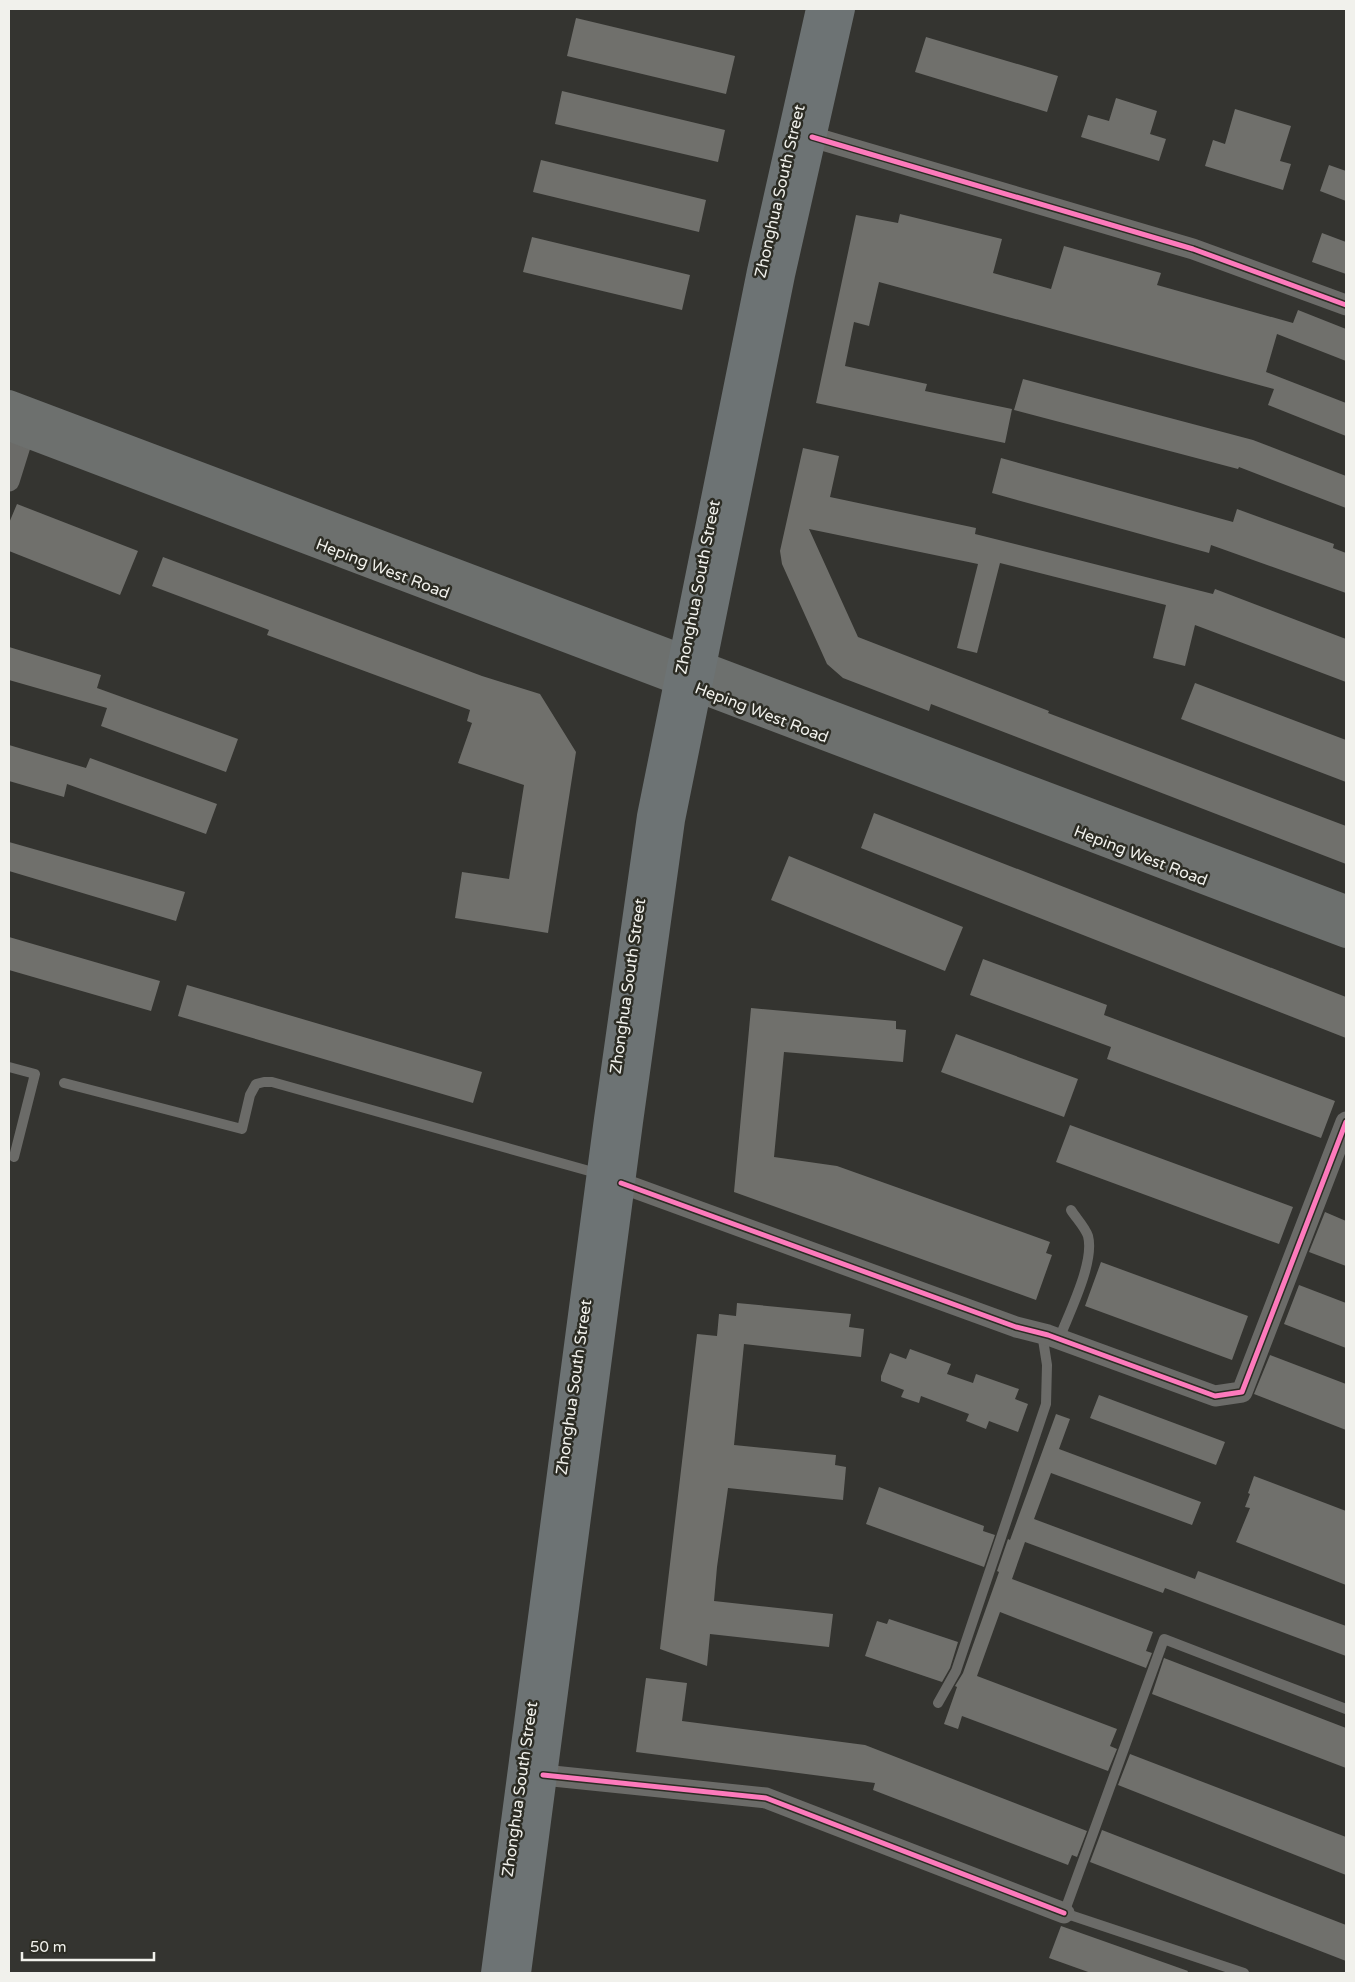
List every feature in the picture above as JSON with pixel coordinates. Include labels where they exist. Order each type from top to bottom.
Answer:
[{"type":"main road","name":"Zhonghua South Street","points":[[690,673],[761,271],[820,9]]},
{"type":"main road","name":"Zhonghua South Street","points":[[517,1973],[543,1775],[651,816],[690,673],[841,9]]},
{"type":"main road","name":"Heping West Road","points":[[9,404],[1346,934]]},
{"type":"main road","name":"Heping West Road","points":[[16,430],[1346,909]]},
{"type":"main road","name":"Zhonghua South Street","points":[[495,1973],[611,1179]]},
{"type":"street","points":[[812,137],[1193,249],[1346,305]]},
{"type":"street","points":[[9,481],[16,430]]},
{"type":"street","points":[[611,1179],[1016,1327],[1051,1336],[1215,1396],[1242,1392],[1346,1122]]},
{"type":"street","points":[[543,1775],[766,1798],[1064,1913]]},
{"type":"lane","points":[[9,1067],[35,1074],[14,1157]]},
{"type":"lane","points":[[64,1083],[242,1129],[250,1095],[256,1084],[272,1082],[611,1179]]},
{"type":"lane","points":[[938,1703],[956,1671],[1046,1404],[1047,1365],[1051,1336],[1087,1263],[1090,1248],[1087,1234],[1071,1210]]},
{"type":"lane","points":[[1244,1973],[1064,1913],[1164,1639],[1346,1708]]},
{"type":"building","points":[[576,18],[735,56],[726,94],[567,56]]},
{"type":"building","points":[[926,37],[1058,76],[1047,112],[915,72]]},
{"type":"building","points":[[562,91],[725,130],[718,162],[555,124]]},
{"type":"building","points":[[1116,98],[1157,111],[1150,134],[1166,139],[1159,161],[1081,137],[1088,115],[1109,121]]},
{"type":"building","points":[[1235,109],[1291,126],[1280,161],[1291,164],[1283,190],[1205,166],[1213,140],[1225,144]]},
{"type":"building","points":[[541,160],[706,200],[699,232],[533,192]]},
{"type":"building","points":[[1329,165],[1346,171],[1346,201],[1320,191]]},
{"type":"building","points":[[900,214],[1002,239],[993,273],[1051,289],[1064,246],[1161,273],[1157,285],[1293,323],[1298,310],[1346,329],[1346,361],[1277,334],[1266,372],[1346,403],[1346,436],[1268,405],[1274,389],[879,282],[869,326],[854,322],[845,366],[927,384],[925,391],[1012,409],[1005,443],[816,403],[856,215],[898,223]]},
{"type":"building","points":[[1322,233],[1346,242],[1346,274],[1312,262]]},
{"type":"building","points":[[532,237],[690,275],[682,310],[523,272]]},
{"type":"building","points":[[1023,379],[1253,440],[1346,476],[1346,508],[1239,467],[1238,469],[1014,410]]},
{"type":"building","points":[[803,448],[839,456],[830,497],[976,528],[975,534],[1213,594],[1215,589],[1346,639],[1346,682],[1195,625],[1185,666],[1153,658],[1166,605],[1000,563],[977,653],[957,648],[978,564],[809,529],[858,637],[1049,711],[1048,713],[1346,826],[1346,864],[931,704],[929,711],[843,678],[827,664],[782,564],[780,551]]},
{"type":"building","points":[[1001,458],[1233,522],[1237,509],[1334,544],[1333,548],[1346,553],[1346,593],[1211,545],[1209,553],[992,493]]},
{"type":"building","points":[[17,504],[138,551],[120,595],[9,551],[9,523]]},
{"type":"building","points":[[163,557],[482,676],[540,694],[576,752],[548,933],[455,918],[462,872],[509,879],[524,785],[458,763],[472,723],[467,721],[470,710],[267,635],[269,630],[152,586]]},
{"type":"building","points":[[9,647],[101,675],[97,688],[238,739],[226,772],[101,726],[107,708],[9,680]]},
{"type":"building","points":[[1195,683],[1346,740],[1346,782],[1181,719]]},
{"type":"building","points":[[9,745],[86,768],[90,758],[217,804],[206,834],[67,784],[64,797],[9,781]]},
{"type":"building","points":[[874,813],[1346,997],[1346,1038],[861,848]]},
{"type":"building","points":[[9,842],[185,892],[176,921],[9,871]]},
{"type":"building","points":[[789,856],[963,927],[945,971],[771,900]]},
{"type":"building","points":[[9,937],[160,981],[151,1011],[9,970]]},
{"type":"building","points":[[983,959],[1107,1005],[1104,1015],[1335,1101],[1321,1138],[1107,1059],[1111,1047],[970,995]]},
{"type":"building","points":[[187,985],[482,1072],[473,1103],[178,1016]]},
{"type":"building","points":[[751,1008],[896,1021],[896,1029],[906,1030],[903,1062],[784,1052],[774,1157],[837,1166],[1050,1242],[1046,1253],[1052,1255],[1036,1300],[734,1192]]},
{"type":"building","points":[[956,1034],[1078,1079],[1064,1117],[941,1072]]},
{"type":"building","points":[[1070,1125],[1293,1207],[1279,1244],[1056,1162]]},
{"type":"building","points":[[1325,1212],[1346,1221],[1346,1266],[1309,1252]]},
{"type":"building","points":[[1101,1262],[1248,1316],[1232,1360],[1085,1306]]},
{"type":"building","points":[[1299,1285],[1346,1303],[1346,1348],[1284,1324]]},
{"type":"building","points":[[737,1303],[851,1314],[849,1327],[864,1329],[861,1357],[744,1344],[734,1445],[836,1455],[835,1465],[846,1467],[843,1500],[728,1488],[717,1567],[714,1601],[833,1614],[829,1647],[710,1634],[707,1666],[660,1649],[697,1334],[717,1336],[719,1314],[736,1316]]},
{"type":"building","points":[[910,1349],[951,1364],[947,1374],[973,1383],[976,1374],[1019,1389],[1015,1399],[1028,1404],[1018,1432],[989,1421],[986,1429],[966,1421],[969,1414],[921,1396],[919,1403],[901,1397],[904,1390],[881,1381],[881,1376],[890,1353],[906,1359]]},
{"type":"building","points":[[1270,1355],[1346,1384],[1346,1430],[1254,1394]]},
{"type":"building","points":[[1099,1395],[1225,1442],[1216,1465],[1090,1418]]},
{"type":"building","points":[[1056,1414],[1070,1419],[1059,1449],[1201,1502],[1192,1525],[1051,1473],[1034,1519],[1195,1579],[1198,1571],[1346,1626],[1346,1656],[1165,1588],[1163,1593],[1025,1542],[1012,1579],[1153,1632],[1146,1651],[1152,1653],[1146,1668],[1000,1612],[977,1676],[1117,1729],[1110,1746],[1117,1749],[1108,1771],[962,1716],[958,1729],[944,1724],[957,1687],[955,1686],[963,1673],[999,1572],[997,1571],[1008,1539],[1010,1540]]},
{"type":"building","points":[[1254,1476],[1346,1511],[1346,1585],[1236,1542],[1250,1508],[1245,1507]]},
{"type":"building","points":[[879,1487],[984,1526],[983,1531],[995,1535],[984,1567],[866,1524]]},
{"type":"building","points":[[889,1619],[958,1642],[950,1668],[942,1682],[865,1656],[877,1621],[887,1624]]},
{"type":"building","points":[[1164,1658],[1346,1728],[1346,1768],[1152,1694]]},
{"type":"building","points":[[646,1678],[687,1683],[682,1721],[865,1745],[1087,1831],[1077,1857],[1072,1855],[1068,1865],[873,1790],[875,1783],[636,1752]]},
{"type":"building","points":[[1130,1754],[1346,1837],[1346,1875],[1118,1785]]},
{"type":"building","points":[[1102,1830],[1346,1925],[1346,1961],[1090,1862]]},
{"type":"building","points":[[1061,1926],[1188,1971],[1187,1973],[1091,1973],[1049,1958]]},
{"type":"cycle path","points":[[812,137],[1193,249],[1346,305]]},
{"type":"cycle path","points":[[621,1183],[1016,1327],[1048,1335],[1215,1396],[1242,1392],[1346,1122]]},
{"type":"cycle path","points":[[543,1775],[766,1798],[1064,1913]]}]
